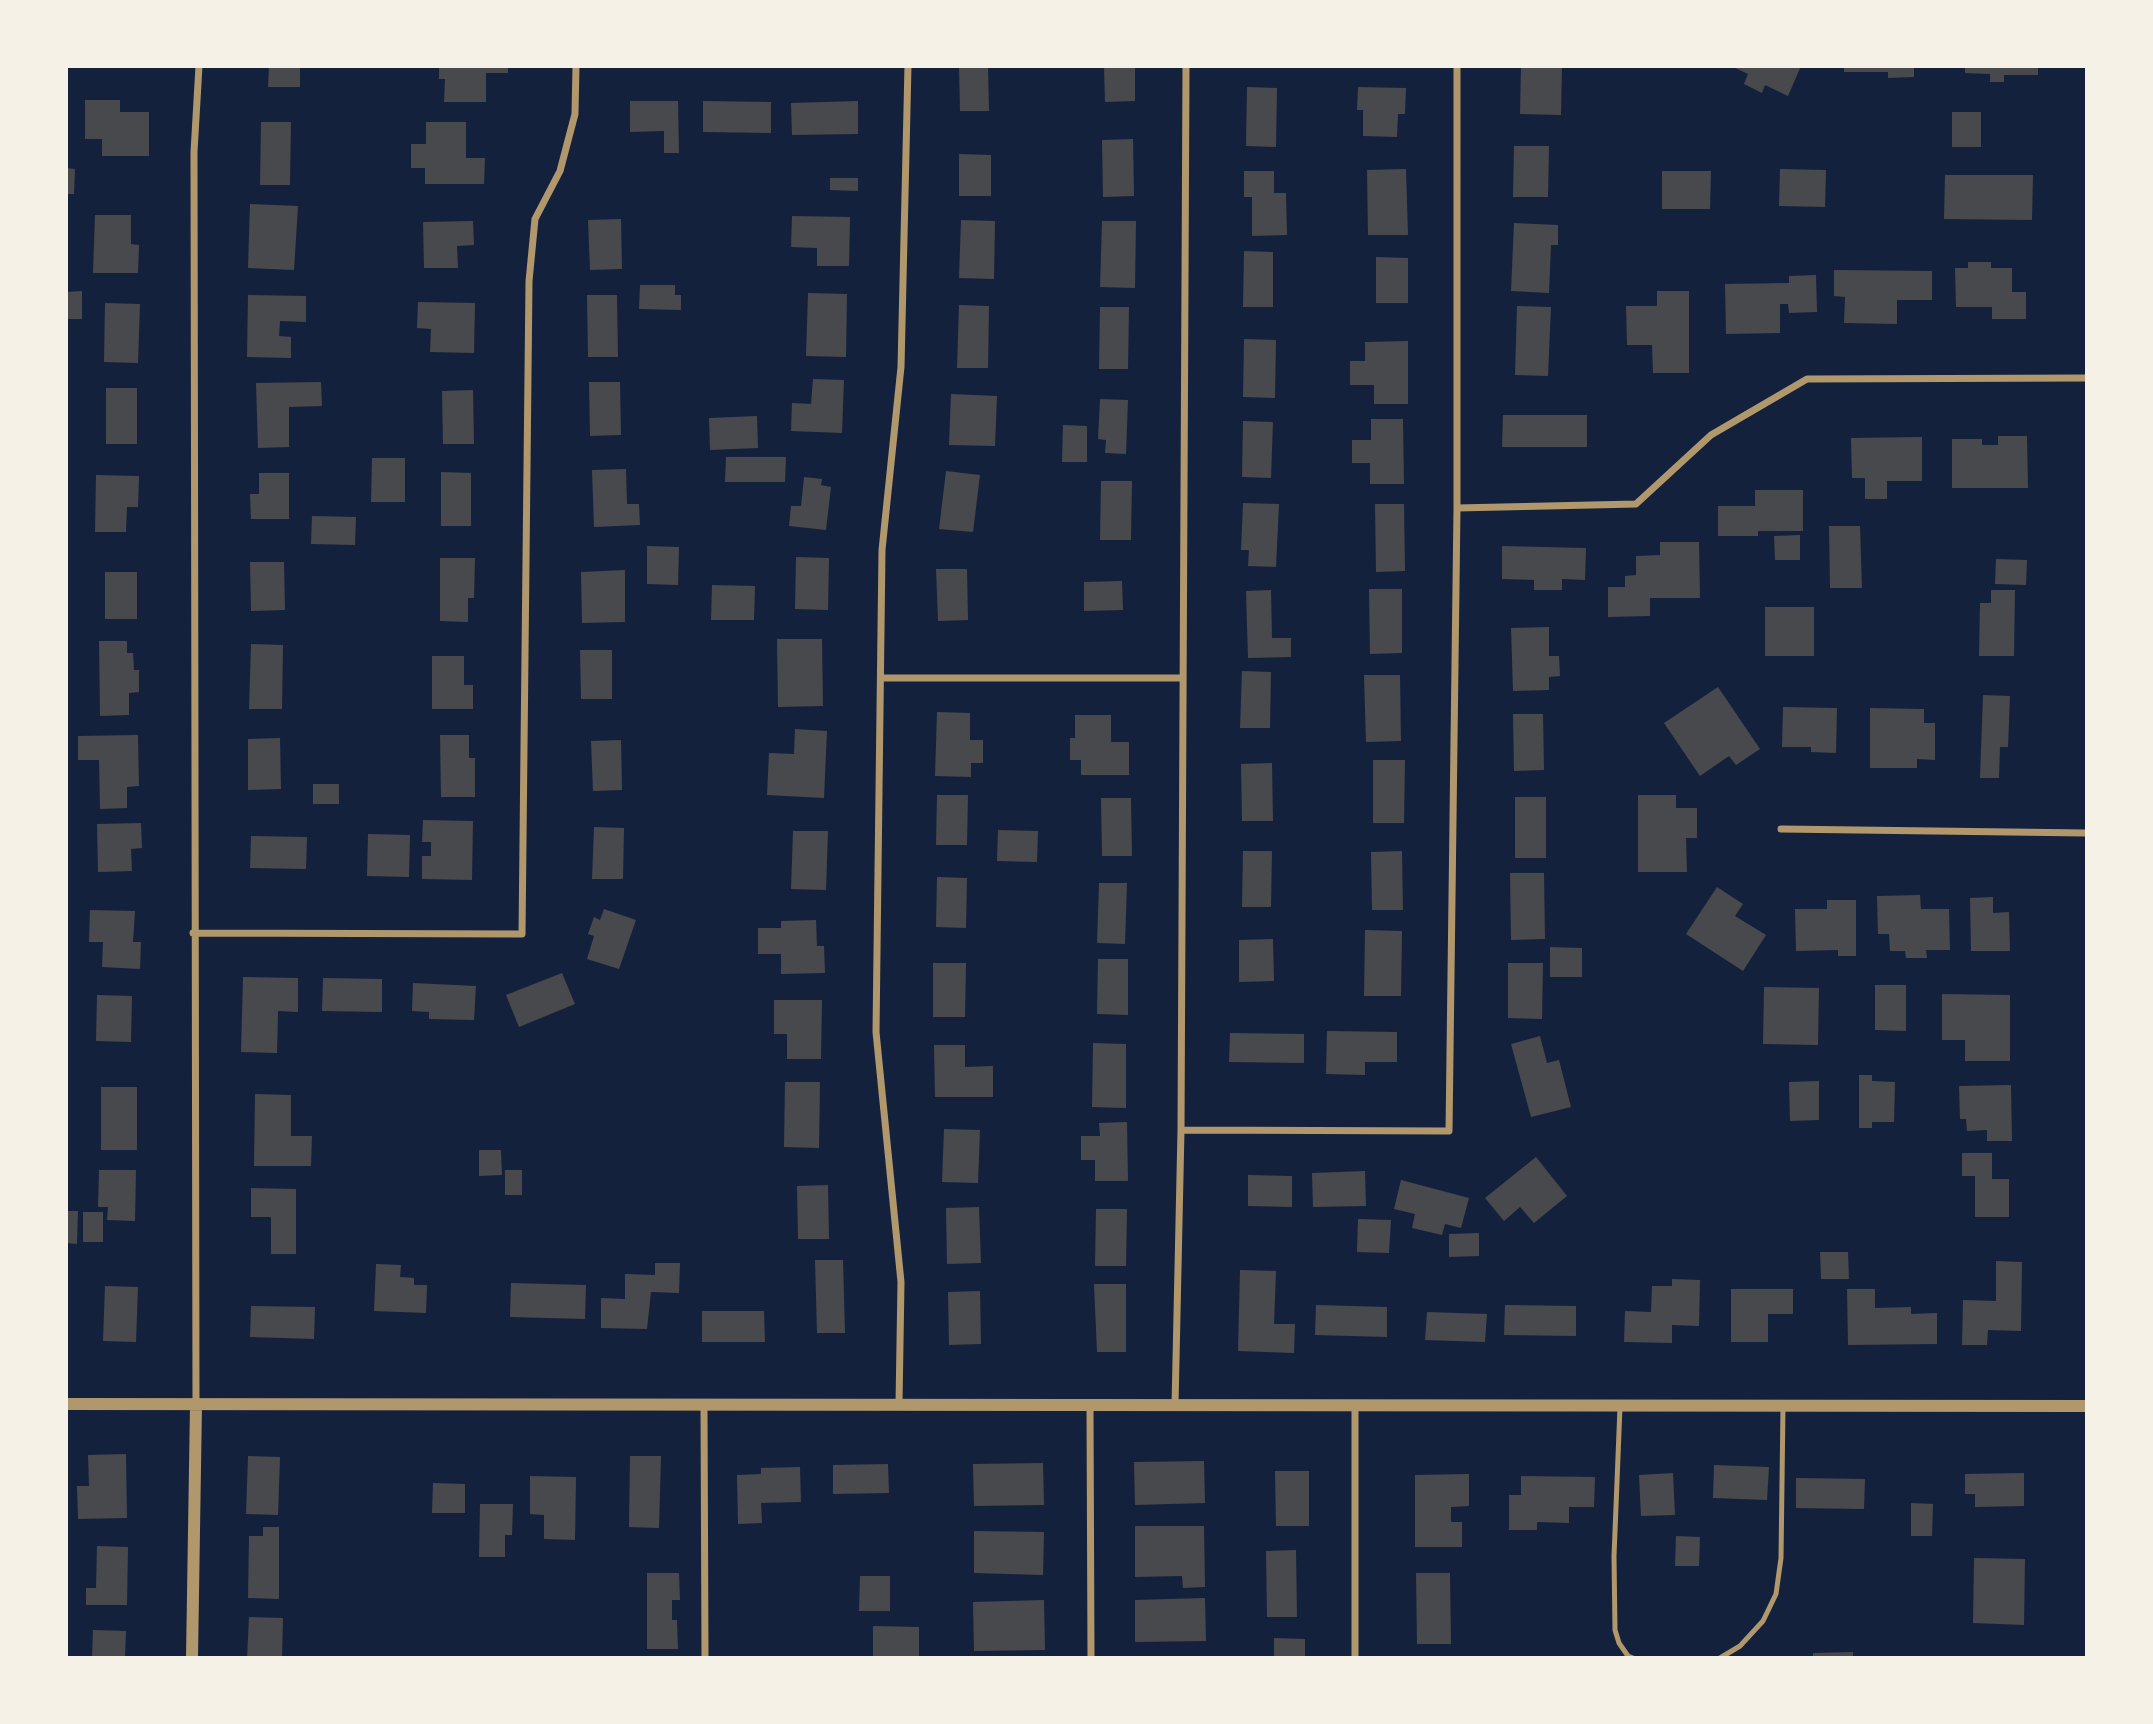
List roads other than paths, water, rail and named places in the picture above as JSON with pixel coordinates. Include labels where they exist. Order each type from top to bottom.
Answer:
[{"type":"street","points":[[192,1657],[196,1404],[193,933],[194,152],[199,66]]},
{"type":"street","points":[[193,933],[522,933],[529,281],[535,219],[560,171],[575,114],[576,66]]},
{"type":"street","points":[[899,1404],[901,1282],[876,1032],[882,550],[901,367],[908,66]]},
{"type":"street","points":[[1175,1406],[1181,1130],[1186,66]]},
{"type":"street","points":[[1181,1130],[1449,1130],[1457,508],[1457,66]]},
{"type":"street","points":[[1457,508],[1636,504],[1711,435],[1807,379],[2087,378]]},
{"type":"street","points":[[882,678],[1182,678]]},
{"type":"street","points":[[1781,830],[2087,833]]},
{"type":"street","points":[[66,1404],[704,1407],[899,1404],[1090,1407],[2087,1406]]},
{"type":"street","points":[[704,1407],[705,1657]]},
{"type":"street","points":[[1090,1407],[1091,1657]]},
{"type":"street","points":[[1355,1407],[1355,1657]]},
{"type":"lane","points":[[1620,1407],[1614,1556],[1615,1630],[1619,1643],[1628,1656],[1633,1657]]},
{"type":"lane","points":[[1720,1657],[1740,1646],[1763,1621],[1776,1594],[1781,1558],[1783,1407]]}]
